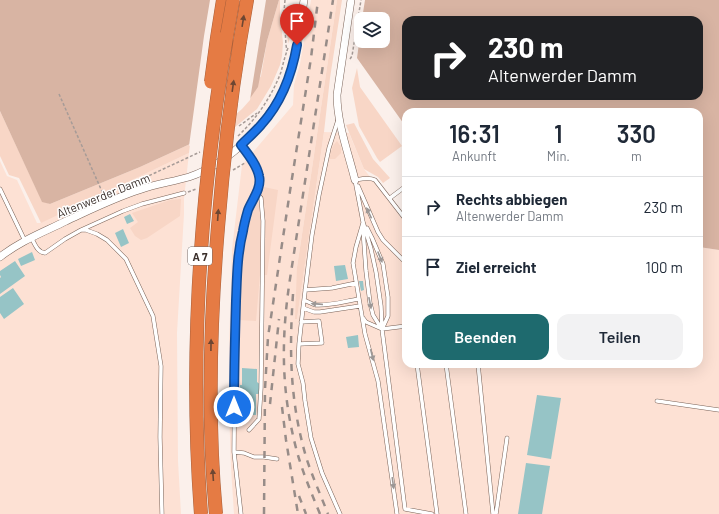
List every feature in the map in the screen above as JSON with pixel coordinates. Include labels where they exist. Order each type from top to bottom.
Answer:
[{"type":"highway","name":"A 7","points":[[192,514],[189,474],[187,369],[190,265],[205,120],[223,0]]},
{"type":"highway","name":"A 7","points":[[201,514],[196,415],[198,289],[201,237],[210,150],[233,0]]},
{"type":"highway","name":"A 7","points":[[216,514],[210,400],[211,318],[220,202],[231,98],[247,0]]},
{"type":"street","name":"Altenwerder Damm","points":[[0,257],[31,237],[116,198],[156,184],[198,173],[220,161],[241,145],[261,126],[280,97],[288,79],[295,58],[304,0]]},
{"type":"street","points":[[351,0],[337,95],[339,118],[355,180]]},
{"type":"lane","points":[[339,118],[329,148],[312,235],[302,308],[298,364],[303,383],[311,438],[322,474],[340,514]]},
{"type":"lane","points":[[241,145],[256,168],[260,182],[248,211],[242,232],[237,282],[234,452],[241,514]]},
{"type":"lane","points":[[355,180],[362,178],[375,180],[402,214]]},
{"type":"lane","points":[[355,180],[363,222],[376,272],[405,509],[432,514]]},
{"type":"lane","points":[[355,180],[378,232],[387,245],[402,259]]},
{"type":"lane","points":[[0,188],[24,241]]},
{"type":"lane","points":[[390,198],[402,189]]},
{"type":"lane","points":[[249,430],[259,419],[261,388],[263,221],[261,198],[256,192]]},
{"type":"lane","points":[[31,237],[37,248],[41,252],[45,253],[80,230],[123,211],[142,204],[184,193]]},
{"type":"lane","points":[[363,222],[353,263],[365,334],[378,381],[397,514]]},
{"type":"lane","points":[[363,222],[372,238],[383,264],[388,297],[388,316],[382,329]]},
{"type":"lane","points":[[363,222],[366,271],[370,303],[373,315],[382,329]]},
{"type":"lane","points":[[80,230],[86,230],[97,234],[107,240],[126,259],[153,316],[161,366],[160,437],[162,514]]},
{"type":"lane","points":[[305,290],[332,288],[356,283]]},
{"type":"lane","points":[[304,300],[316,305],[325,305],[359,299]]},
{"type":"lane","points":[[302,308],[314,312],[320,312],[360,306]]},
{"type":"lane","points":[[362,318],[366,322],[382,329],[402,326]]},
{"type":"lane","points":[[299,344],[322,343],[319,321],[301,322]]},
{"type":"lane","points":[[418,368],[437,514]]},
{"type":"lane","points":[[447,368],[466,514]]},
{"type":"lane","points":[[478,368],[494,514]]},
{"type":"lane","points":[[657,401],[719,410]]},
{"type":"lane","points":[[494,514],[507,438]]},
{"type":"lane","points":[[234,452],[244,453],[254,457],[277,459]]},
{"type":"path","points":[[258,113],[270,95],[280,73],[287,51],[284,11],[285,0]]},
{"type":"path","points":[[360,0],[360,5]]},
{"type":"path","points":[[284,11],[296,12]]},
{"type":"path","points":[[59,94],[104,196]]},
{"type":"shaded area","points":[[0,0],[279,0],[267,41],[258,87],[251,97],[226,121],[190,144],[140,167],[50,204],[42,202],[0,111]]},
{"type":"shaded area","points":[[279,0],[283,43],[282,56],[280,65],[271,86],[257,109],[223,137],[212,143],[212,131],[226,121],[261,76],[267,41]]},
{"type":"shaded area","points":[[311,0],[337,0],[297,267],[297,318],[324,132],[349,133],[364,169],[402,219],[402,368],[703,368],[703,248],[719,250],[719,514],[234,514],[229,408],[229,351],[232,249],[242,165],[293,105],[294,85],[300,64]]},
{"type":"shaded area","points":[[337,0],[342,0],[297,319],[295,319],[297,267]]},
{"type":"shaded area","points":[[365,0],[719,0],[719,250],[703,248],[703,108],[402,108],[402,121],[357,58],[358,48],[390,48],[390,12],[363,12]]},
{"type":"shaded area","points":[[285,12],[294,14],[288,44]]},
{"type":"shaded area","points":[[357,68],[360,87],[402,146],[380,162],[359,126],[352,88]]},
{"type":"shaded area","points":[[0,111],[42,201],[50,204],[140,167],[190,144],[189,153],[41,223],[19,178],[9,175],[0,156]]},
{"type":"shaded area","points":[[354,123],[373,159],[390,178],[383,183],[378,177],[364,169],[346,125]]},
{"type":"shaded area","points":[[337,141],[341,147],[341,153],[335,159],[329,159],[333,147]]},
{"type":"shaded area","points":[[189,153],[184,199],[177,333],[178,461],[181,514],[0,514],[0,161],[7,176],[17,180],[37,223],[40,223]]},
{"type":"shaded area","points":[[264,187],[278,190],[267,275],[260,275],[256,321],[240,320],[242,249],[251,206]]},
{"type":"shaded area","points":[[181,199],[180,216],[147,238],[141,240],[135,236],[130,228],[138,222],[132,213],[170,200]]},
{"type":"pier","points":[[210,0],[238,0],[213,132],[189,146],[204,36]]},
{"type":"pier","points":[[240,0],[266,0],[250,100],[242,109],[220,127],[232,42]]},
{"type":"building","points":[[130,214],[134,221],[127,224],[124,217]]},
{"type":"building","points":[[123,229],[129,243],[121,247],[115,233]]},
{"type":"building","points":[[32,252],[35,260],[21,266],[18,259]]},
{"type":"building","points":[[15,261],[25,276],[0,294],[0,271]]},
{"type":"building","points":[[345,265],[348,279],[336,281],[334,266]]},
{"type":"building","points":[[359,281],[363,281],[364,290],[361,291]]},
{"type":"building","points":[[13,288],[24,304],[4,319],[0,313],[0,297]]},
{"type":"building","points":[[358,335],[359,347],[348,348],[346,337]]},
{"type":"building","points":[[242,368],[257,369],[257,382],[261,385],[261,391],[259,394],[256,394],[256,415],[242,414],[242,389],[240,389],[240,385],[242,385]]},
{"type":"building","points":[[537,395],[561,398],[551,459],[527,455]]},
{"type":"building","points":[[526,463],[550,466],[542,514],[518,514]]},
{"type":"railway","points":[[264,514],[265,389],[268,337],[311,58],[318,0]]},
{"type":"railway","points":[[320,514],[301,465],[291,427],[285,385],[284,343],[290,279],[333,0]]},
{"type":"railway","points":[[293,294],[291,357],[297,419],[307,460],[328,514]]},
{"type":"railway","points":[[270,404],[279,319]]},
{"type":"railway","points":[[282,407],[298,514]]},
{"type":"railway","points":[[299,496],[306,514]]},
{"type":"route","points":[[234,407],[235,333],[239,252],[242,232],[248,211],[260,182],[256,168],[241,145],[261,126],[280,97],[295,58],[297,45]]}]
